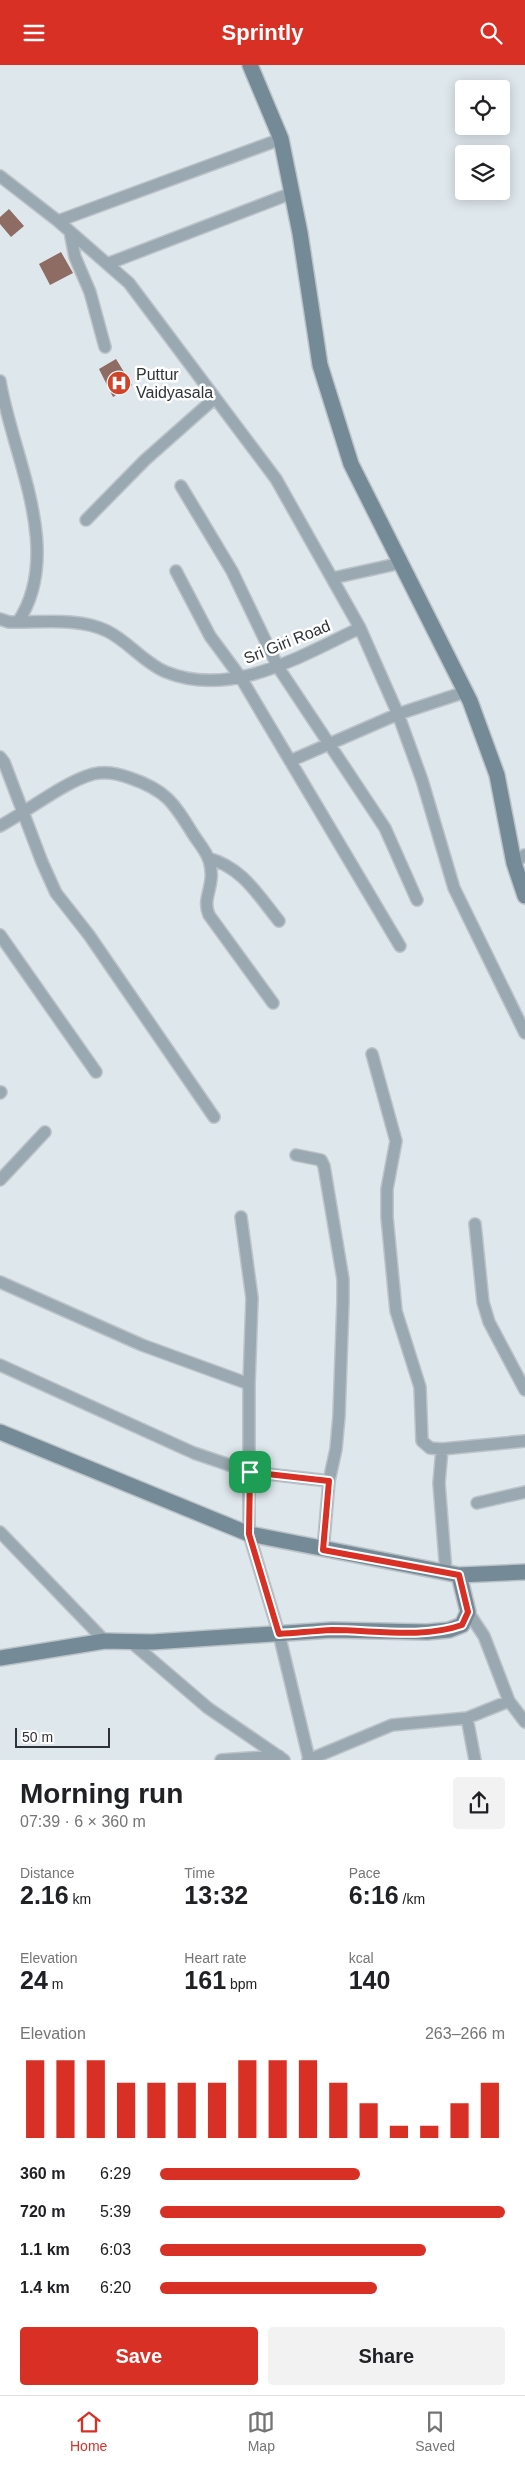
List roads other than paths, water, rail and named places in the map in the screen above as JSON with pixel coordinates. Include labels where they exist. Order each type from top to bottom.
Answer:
[{"type":"street","points":[[250,65],[280,139],[292,193],[320,365],[351,464],[465,692],[497,775],[520,859],[525,896]]},
{"type":"street","points":[[58,221],[280,139]]},
{"type":"street","points":[[0,176],[58,221],[129,283],[276,479],[360,628],[398,714],[422,780],[454,888],[525,1033]]},
{"type":"street","points":[[107,264],[292,193]]},
{"type":"street","points":[[70,232],[75,257],[90,292],[105,347]]},
{"type":"street","points":[[0,381],[23,464],[35,532],[35,577],[25,611],[18,622]]},
{"type":"street","points":[[86,519],[145,460],[215,398]]},
{"type":"street","points":[[181,486],[232,571],[278,667],[385,828],[417,900]]},
{"type":"street","points":[[333,578],[401,563]]},
{"type":"street","points":[[176,571],[210,636],[242,678],[400,946]]},
{"type":"street","name":"Sri Giri Road","points":[[0,619],[18,622],[88,623],[108,631],[165,672],[223,681],[242,678],[278,667],[360,628]]},
{"type":"street","points":[[290,761],[398,714],[465,692]]},
{"type":"street","points":[[0,757],[4,762],[25,813],[42,862],[56,893],[89,935],[214,1117]]},
{"type":"street","points":[[0,826],[25,813],[72,783],[92,775],[108,772],[149,784],[162,792],[177,808],[208,858],[212,873],[211,888],[206,907],[209,915],[273,1003]]},
{"type":"street","points":[[208,858],[231,866],[245,879],[279,921]]},
{"type":"street","points":[[0,935],[96,1072]]},
{"type":"street","points":[[372,1054],[396,1141],[386,1199],[396,1311],[420,1387],[422,1441],[430,1448],[442,1449],[525,1441]]},
{"type":"street","points":[[0,1180],[45,1132]]},
{"type":"street","points":[[296,1155],[316,1157],[321,1159],[324,1166],[343,1279],[339,1416],[336,1449],[329,1481],[323,1550]]},
{"type":"street","points":[[241,1217],[252,1298],[249,1383],[249,1534],[279,1634],[308,1760],[392,1725],[467,1718],[509,1701]]},
{"type":"street","points":[[475,1224],[483,1302],[489,1322],[525,1390]]},
{"type":"street","points":[[0,1282],[142,1345],[249,1383]]},
{"type":"street","points":[[0,1365],[194,1453],[250,1472],[329,1481]]},
{"type":"street","points":[[0,1432],[249,1534],[453,1574],[525,1572]]},
{"type":"street","points":[[442,1449],[439,1483],[453,1574],[468,1612],[484,1636],[509,1701],[525,1722]]},
{"type":"street","points":[[476,1503],[525,1493]]},
{"type":"street","points":[[0,1532],[106,1641]]},
{"type":"street","points":[[0,1658],[106,1641],[131,1642],[332,1630],[427,1632],[449,1630],[462,1625],[468,1612]]},
{"type":"street","points":[[131,1642],[208,1708],[282,1758]]},
{"type":"street","points":[[467,1718],[475,1760]]},
{"type":"street","points":[[221,1760],[282,1758]]},
{"type":"place","name":"Puttur Vaidyasala","points":[[119,383]]}]
